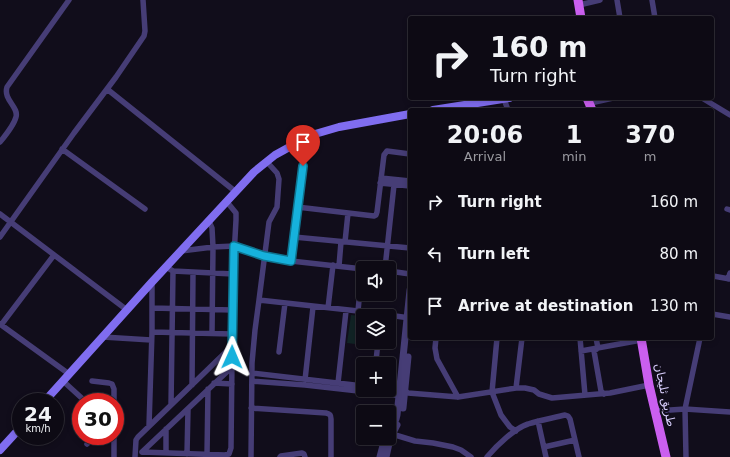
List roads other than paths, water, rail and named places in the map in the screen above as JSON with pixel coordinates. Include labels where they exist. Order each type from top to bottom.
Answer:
[{"type":"main road","points":[[579,2],[581,16]]},
{"type":"main road","points":[[446,108],[494,100]]},
{"type":"main road","points":[[52,393],[152,282],[170,269],[181,251],[254,172],[275,155],[315,134],[339,127],[408,114]]},
{"type":"main road","name":"طريق ثليجان","points":[[637,340],[647,386],[656,411],[666,457]]},
{"type":"main road","name":"طريق ثليجان","points":[[647,386],[648,408],[660,457]]},
{"type":"main road","points":[[0,450],[12,437]]},
{"type":"street","points":[[0,142],[17,116],[6,94],[7,87],[69,0]]},
{"type":"street","points":[[0,237],[144,36],[143,0]]},
{"type":"street","points":[[579,2],[600,0]]},
{"type":"street","points":[[617,0],[620,16]]},
{"type":"street","points":[[652,0],[655,16]]},
{"type":"street","points":[[107,89],[236,192]]},
{"type":"street","points":[[593,104],[606,100]]},
{"type":"street","points":[[705,100],[730,115]]},
{"type":"street","points":[[291,261],[306,138]]},
{"type":"street","points":[[62,149],[145,209]]},
{"type":"street","points":[[297,207],[374,216],[377,212],[383,158],[385,153],[387,151],[408,154]]},
{"type":"street","points":[[251,457],[252,374],[255,330],[269,222],[277,207],[279,179],[277,173],[267,162]]},
{"type":"street","points":[[381,181],[408,181]]},
{"type":"street","points":[[381,181],[408,186]]},
{"type":"street","points":[[386,261],[394,184]]},
{"type":"street","points":[[227,202],[236,212],[232,310],[232,334],[232,347],[232,384],[231,448],[229,454],[225,456],[142,452],[135,454],[136,440],[138,437],[232,347]]},
{"type":"street","points":[[328,308],[348,213]]},
{"type":"street","points":[[0,214],[127,310]]},
{"type":"street","points":[[209,221],[212,228],[213,247],[212,333]]},
{"type":"street","points":[[294,237],[408,248]]},
{"type":"street","points":[[181,251],[234,246],[264,256],[291,261],[356,268]]},
{"type":"street","points":[[54,255],[0,324],[69,374]]},
{"type":"street","points":[[171,405],[172,309],[170,269],[233,274]]},
{"type":"street","points":[[192,385],[193,272]]},
{"type":"street","points":[[396,273],[408,274]]},
{"type":"street","points":[[714,277],[729,279],[730,273]]},
{"type":"street","points":[[149,426],[152,282]]},
{"type":"street","points":[[259,300],[356,311]]},
{"type":"street","points":[[279,352],[285,303]]},
{"type":"street","points":[[305,380],[313,307]]},
{"type":"street","points":[[152,308],[232,310]]},
{"type":"street","points":[[338,383],[346,311]]},
{"type":"street","points":[[714,314],[730,317]]},
{"type":"street","points":[[396,317],[408,318],[403,393]]},
{"type":"street","points":[[152,332],[232,334]]},
{"type":"street","points":[[103,337],[151,340]]},
{"type":"street","points":[[396,419],[403,393],[409,340]]},
{"type":"street","points":[[436,340],[435,348],[437,359],[458,397]]},
{"type":"street","points":[[497,340],[492,392],[501,415],[510,427],[516,431]]},
{"type":"street","points":[[516,388],[522,340]]},
{"type":"street","points":[[580,340],[585,395]]},
{"type":"street","points":[[596,340],[598,348]]},
{"type":"street","points":[[581,351],[633,340]]},
{"type":"street","points":[[686,457],[686,409],[700,340]]},
{"type":"street","points":[[598,348],[594,351],[601,391],[604,394]]},
{"type":"street","points":[[142,452],[232,367]]},
{"type":"street","points":[[252,374],[356,385]]},
{"type":"street","points":[[92,380],[112,384],[114,393]]},
{"type":"street","points":[[63,381],[76,393]]},
{"type":"street","points":[[252,381],[458,397],[525,388],[534,390],[539,394],[552,398],[604,394],[647,386]]},
{"type":"street","points":[[214,383],[232,384]]},
{"type":"street","points":[[205,455],[208,389]]},
{"type":"street","points":[[396,391],[403,393]]},
{"type":"street","points":[[251,408],[329,414],[331,419],[332,457]]},
{"type":"street","points":[[184,455],[188,409]]},
{"type":"street","points":[[656,411],[686,409],[730,412]]},
{"type":"street","points":[[487,457],[495,448],[516,431],[529,424],[565,416],[568,416],[570,419],[579,457]]},
{"type":"street","points":[[538,422],[546,457]]},
{"type":"street","points":[[164,454],[166,429]]},
{"type":"street","points":[[396,434],[415,441],[453,446],[471,457]]},
{"type":"street","points":[[544,447],[575,440]]},
{"type":"street","points":[[114,445],[114,457]]},
{"type":"street","points":[[380,457],[383,445]]},
{"type":"street","points":[[386,457],[389,445]]},
{"type":"street","points":[[280,457],[304,454],[305,457]]}]
